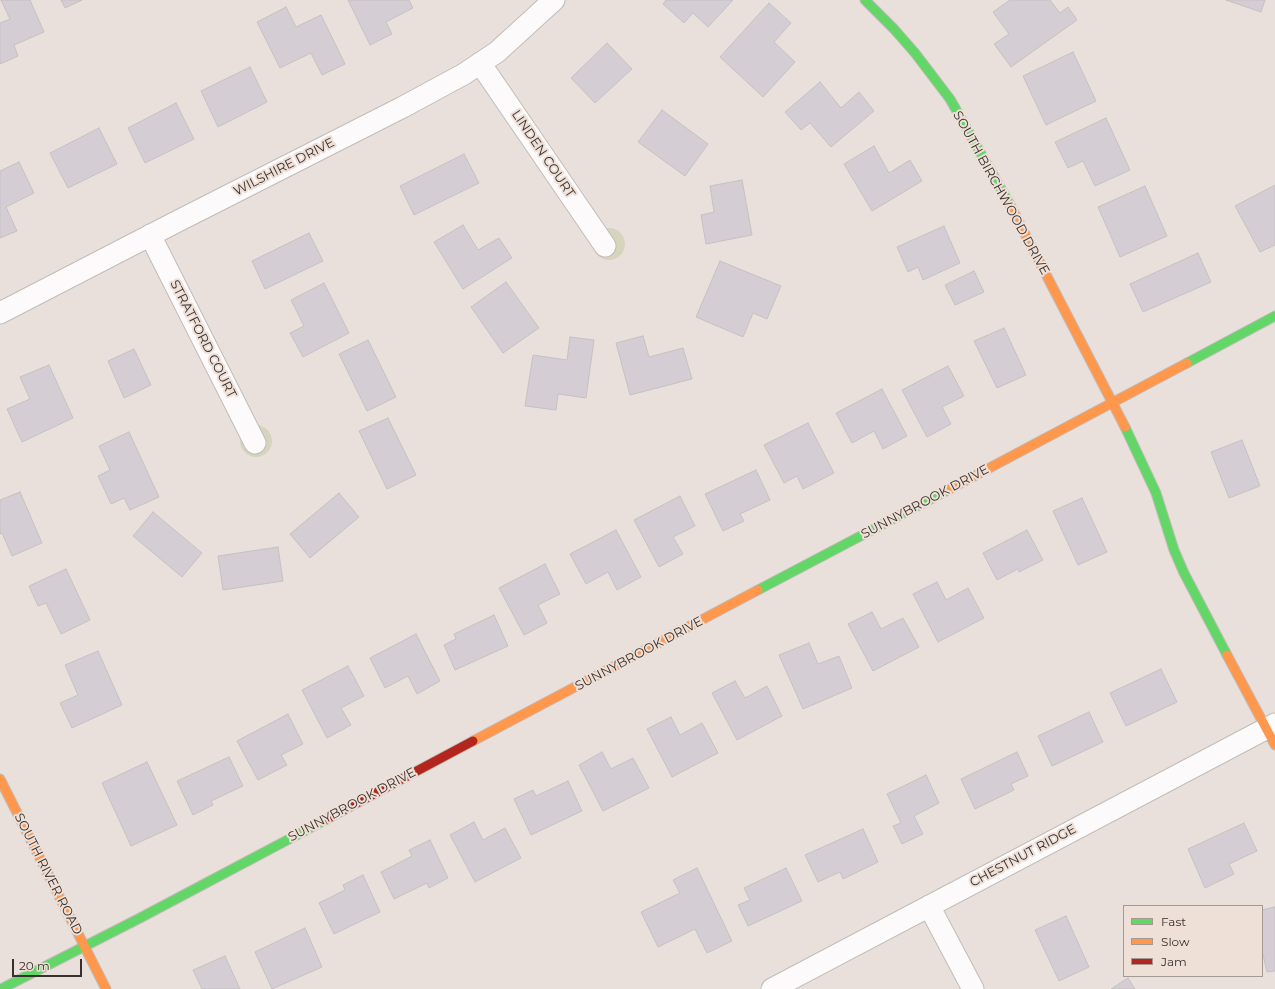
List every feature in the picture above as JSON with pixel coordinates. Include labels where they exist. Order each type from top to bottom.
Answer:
[{"type":"street","name":"WILSHIRE DRIVE","points":[[0,312],[403,107],[464,74],[497,52],[554,0]]},
{"type":"street","name":"SOUTH BIRCHWOOD DRIVE","points":[[866,0],[915,53],[950,99],[997,181],[1134,443],[1156,493],[1174,550],[1184,573],[1272,732]]},
{"type":"street","name":"LINDEN COURT","points":[[480,63],[605,246]]},
{"type":"street","name":"STRATFORD COURT","points":[[150,235],[255,443]]},
{"type":"street","name":"SUNNYBROOK DRIVE","points":[[1,989],[85,947],[1275,316]]},
{"type":"street","name":"CHESTNUT RIDGE","points":[[772,989],[929,906],[1272,732]]},
{"type":"street","name":"SOUTH RIVER ROAD","points":[[0,779],[106,989]]},
{"type":"street","points":[[929,906],[973,989]]},
{"type":"shaded area","points":[[606,228],[612,228],[622,235],[625,244],[624,250],[618,257],[612,260],[606,260],[596,253],[593,247],[593,241],[600,231]]},
{"type":"shaded area","points":[[253,425],[259,425],[269,432],[272,441],[271,447],[265,454],[259,457],[253,457],[243,450],[240,444],[240,438],[247,428]]},
{"type":"building","points":[[1,0],[30,0],[44,32],[14,45],[18,56],[0,64],[0,23],[10,19]]},
{"type":"building","points":[[61,0],[82,0],[65,8]]},
{"type":"building","points":[[348,0],[409,0],[413,8],[386,22],[392,34],[370,45]]},
{"type":"building","points":[[666,0],[733,0],[708,27],[693,13],[684,23],[663,4]]},
{"type":"building","points":[[1010,0],[1050,0],[1060,13],[1068,7],[1077,20],[1011,67],[994,44],[1009,34],[993,12]]},
{"type":"building","points":[[1226,0],[1265,0],[1261,12]]},
{"type":"building","points":[[769,3],[791,23],[774,42],[795,62],[763,97],[720,57]]},
{"type":"building","points":[[286,7],[296,27],[321,15],[345,64],[322,75],[311,53],[280,68],[257,22]]},
{"type":"building","points":[[607,43],[632,69],[595,103],[571,78]]},
{"type":"building","points":[[1073,52],[1096,101],[1046,125],[1023,76]]},
{"type":"building","points":[[250,67],[267,102],[218,127],[201,91]]},
{"type":"building","points":[[820,82],[841,108],[859,92],[874,111],[831,147],[810,123],[801,130],[785,112]]},
{"type":"building","points":[[176,103],[194,139],[145,163],[128,128]]},
{"type":"building","points":[[662,110],[708,144],[685,176],[638,142]]},
{"type":"building","points":[[1106,118],[1130,170],[1095,186],[1083,161],[1068,168],[1055,142]]},
{"type":"building","points":[[99,128],[117,164],[68,188],[50,153]]},
{"type":"building","points":[[874,146],[889,173],[910,160],[922,181],[872,211],[844,164]]},
{"type":"building","points":[[464,154],[479,183],[414,215],[400,186]]},
{"type":"building","points":[[19,162],[34,193],[6,207],[17,231],[0,238],[0,171]]},
{"type":"building","points":[[742,180],[752,235],[706,244],[701,215],[714,212],[710,186]]},
{"type":"building","points":[[1275,185],[1275,245],[1260,252],[1235,206]]},
{"type":"building","points":[[1145,186],[1167,236],[1120,257],[1098,207]]},
{"type":"building","points":[[463,225],[478,250],[499,238],[512,258],[463,289],[434,242]]},
{"type":"building","points":[[944,226],[960,263],[923,280],[918,267],[908,272],[897,247]]},
{"type":"building","points":[[309,233],[323,261],[265,289],[252,261]]},
{"type":"building","points":[[1198,253],[1211,282],[1143,312],[1130,284]]},
{"type":"building","points":[[720,261],[781,286],[767,319],[753,313],[743,337],[696,317]]},
{"type":"building","points":[[974,271],[984,292],[955,305],[945,285]]},
{"type":"building","points":[[506,282],[539,328],[503,353],[471,307]]},
{"type":"building","points":[[324,283],[349,333],[303,357],[290,333],[304,326],[291,300]]},
{"type":"building","points":[[1004,328],[1026,375],[997,388],[974,341]]},
{"type":"building","points":[[643,336],[649,357],[683,348],[692,379],[630,395],[616,343]]},
{"type":"building","points":[[570,337],[594,340],[586,398],[558,394],[556,410],[525,406],[533,355],[567,360]]},
{"type":"building","points":[[368,340],[396,397],[367,411],[339,354]]},
{"type":"building","points":[[134,349],[151,385],[124,398],[108,361]]},
{"type":"building","points":[[49,365],[73,418],[22,442],[7,409],[30,399],[20,377]]},
{"type":"building","points":[[948,366],[964,396],[942,407],[951,424],[927,437],[902,390]]},
{"type":"building","points":[[882,389],[907,436],[883,449],[874,431],[852,443],[836,413]]},
{"type":"building","points":[[388,418],[416,475],[387,489],[359,431]]},
{"type":"building","points":[[808,423],[834,473],[803,489],[797,476],[784,483],[764,445]]},
{"type":"building","points":[[129,432],[159,497],[130,510],[124,498],[111,504],[98,476],[110,470],[99,446]]},
{"type":"building","points":[[1242,440],[1260,486],[1229,498],[1211,452]]},
{"type":"building","points":[[756,470],[770,500],[740,514],[744,521],[723,531],[705,494]]},
{"type":"building","points":[[20,492],[42,543],[12,556],[2,533],[0,534],[0,500]]},
{"type":"building","points":[[339,493],[359,517],[310,558],[290,534]]},
{"type":"building","points":[[680,496],[695,526],[673,537],[683,554],[659,567],[634,520]]},
{"type":"building","points":[[1082,498],[1107,552],[1078,565],[1053,511]]},
{"type":"building","points":[[153,512],[202,553],[182,577],[133,536]]},
{"type":"building","points":[[616,530],[641,577],[617,590],[608,572],[586,584],[570,554]]},
{"type":"building","points":[[1027,530],[1043,560],[1019,572],[1018,569],[997,580],[983,553]]},
{"type":"building","points":[[278,547],[283,581],[223,590],[218,556]]},
{"type":"building","points":[[545,564],[560,594],[538,605],[547,623],[524,635],[499,588]]},
{"type":"building","points":[[66,569],[90,620],[61,634],[46,603],[38,606],[29,586]]},
{"type":"building","points":[[937,582],[946,600],[968,588],[984,618],[938,642],[913,594]]},
{"type":"building","points":[[872,612],[881,629],[903,618],[919,647],[873,671],[848,624]]},
{"type":"building","points":[[494,615],[508,646],[455,670],[444,645],[456,639],[454,634]]},
{"type":"building","points":[[416,634],[440,681],[417,694],[408,676],[385,688],[370,658]]},
{"type":"building","points":[[809,643],[818,664],[839,656],[852,688],[803,709],[779,655]]},
{"type":"building","points":[[98,651],[122,705],[72,728],[60,703],[78,695],[65,665]]},
{"type":"building","points":[[348,666],[364,696],[341,708],[351,725],[327,738],[302,690]]},
{"type":"building","points":[[1161,669],[1177,702],[1126,726],[1110,693]]},
{"type":"building","points":[[735,681],[745,698],[767,686],[782,716],[737,740],[712,693]]},
{"type":"building","points":[[1089,712],[1103,742],[1052,766],[1038,736]]},
{"type":"building","points":[[288,714],[303,744],[281,755],[287,765],[258,780],[237,741]]},
{"type":"building","points":[[671,717],[680,735],[702,723],[718,753],[672,777],[647,729]]},
{"type":"building","points":[[602,752],[611,769],[633,758],[649,788],[603,811],[579,765]]},
{"type":"building","points":[[1017,752],[1028,776],[1011,784],[1014,790],[975,809],[961,779]]},
{"type":"building","points":[[229,757],[243,786],[211,801],[213,805],[193,815],[177,781]]},
{"type":"building","points":[[147,762],[177,825],[131,846],[102,783]]},
{"type":"building","points":[[926,775],[939,803],[914,816],[923,834],[902,844],[893,826],[901,823],[887,794]]},
{"type":"building","points":[[568,781],[582,811],[531,835],[514,799],[533,790],[536,796]]},
{"type":"building","points":[[474,822],[483,840],[505,828],[521,858],[475,882],[450,835]]},
{"type":"building","points":[[1244,823],[1257,851],[1229,864],[1234,874],[1205,888],[1188,849]]},
{"type":"building","points":[[863,829],[878,862],[843,879],[840,872],[818,882],[805,855]]},
{"type":"building","points":[[430,840],[448,878],[429,888],[427,883],[394,899],[381,872],[412,856],[409,850]]},
{"type":"building","points":[[697,868],[732,941],[707,953],[695,929],[658,947],[641,912],[680,893],[673,880]]},
{"type":"building","points":[[786,868],[802,901],[748,926],[738,905],[750,900],[744,888]]},
{"type":"building","points":[[363,875],[380,912],[334,934],[319,903],[345,890],[343,885]]},
{"type":"building","points":[[1275,907],[1275,971],[1267,972],[1263,955],[1263,910]]},
{"type":"building","points":[[1066,916],[1089,967],[1059,981],[1035,930]]},
{"type":"building","points":[[305,928],[322,967],[272,989],[255,952]]},
{"type":"building","points":[[225,956],[240,989],[202,989],[193,970]]},
{"type":"building","points":[[1128,978],[1135,989],[1111,989]]},
{"type":"traffic: fast","points":[[865,0],[915,53],[950,99],[1010,205]]},
{"type":"traffic: fast","points":[[1187,363],[1275,316]]},
{"type":"traffic: fast","points":[[1125,427],[1156,493],[1174,550],[1184,573],[1227,655]]},
{"type":"traffic: fast","points":[[758,590],[948,490]]},
{"type":"traffic: fast","points":[[1,989],[140,918],[327,819]]},
{"type":"traffic: slow","points":[[1010,205],[1125,427]]},
{"type":"traffic: slow","points":[[948,490],[1187,363]]},
{"type":"traffic: slow","points":[[473,741],[758,590]]},
{"type":"traffic: slow","points":[[1227,655],[1275,745]]},
{"type":"traffic: slow","points":[[0,779],[106,989]]},
{"type":"traffic: jam","points":[[327,819],[473,741]]}]
